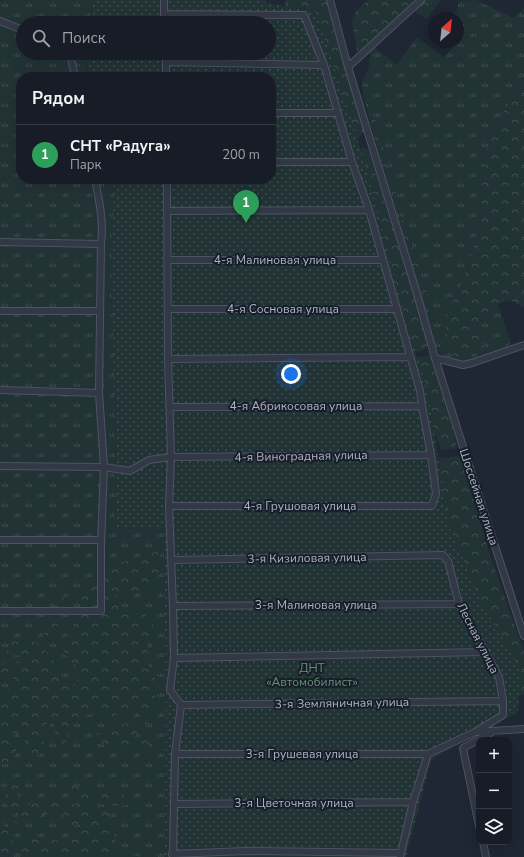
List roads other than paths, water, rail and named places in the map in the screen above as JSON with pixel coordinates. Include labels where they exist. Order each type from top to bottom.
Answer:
[{"type":"street","points":[[164,0],[164,14],[304,15],[324,65],[352,162],[369,210],[420,391],[431,455]]},
{"type":"street","points":[[330,0],[348,67],[421,0]]},
{"type":"street","points":[[0,21],[16,27]]},
{"type":"street","points":[[71,60],[74,72]]},
{"type":"street","points":[[166,72],[166,62],[324,65]]},
{"type":"street","name":"Шоссейная улица","points":[[348,67],[435,358],[524,636]]},
{"type":"street","points":[[276,113],[338,113]]},
{"type":"street","points":[[276,162],[352,162]]},
{"type":"street","points":[[0,611],[101,611],[101,540],[104,467],[99,393],[101,244],[103,229],[96,184]]},
{"type":"street","points":[[167,184],[166,260],[171,457],[169,506],[174,658],[170,690],[181,705],[176,754],[172,855],[246,851],[400,855],[413,802],[428,754]]},
{"type":"street","points":[[167,211],[369,210]]},
{"type":"street","points":[[0,242],[101,244]]},
{"type":"street","name":"4-я Малиновая улица","points":[[166,260],[383,260]]},
{"type":"street","name":"4-я Сосновая улица","points":[[168,309],[397,309]]},
{"type":"street","points":[[0,311],[100,311]]},
{"type":"street","points":[[435,358],[463,364],[472,363],[524,345]]},
{"type":"street","points":[[168,359],[410,357]]},
{"type":"street","points":[[0,390],[99,393]]},
{"type":"street","name":"4-я Абрикосовая улица","points":[[170,407],[422,406]]},
{"type":"street","name":"4-я Виноградная улица","points":[[0,466],[104,467],[130,471],[149,460],[171,457],[431,455]]},
{"type":"street","name":"4-я Грушовая улица","points":[[169,506],[432,506],[436,494],[431,455]]},
{"type":"street","points":[[0,540],[101,540]]},
{"type":"street","name":"3-я Кизиловая улица","points":[[171,560],[442,555]]},
{"type":"street","name":"Лесная улица","points":[[428,754],[475,732],[503,715],[503,700],[498,677],[459,604],[448,561],[442,555]]},
{"type":"street","name":"3-я Малиновая улица","points":[[173,606],[459,604]]},
{"type":"street","points":[[174,658],[486,652]]},
{"type":"street","name":"3-я Земляничная улица","points":[[181,705],[503,700]]},
{"type":"street","name":"Лесная улица","points":[[475,732],[524,729]]},
{"type":"street","points":[[476,811],[463,748],[494,731]]},
{"type":"street","name":"3-я Грушевая улица","points":[[176,754],[428,754]]},
{"type":"street","name":"3-я Цветочная улица","points":[[174,804],[413,802]]},
{"type":"street","points":[[483,845],[486,857]]},
{"type":"place","name":"СНТ «Радуга»","points":[[246,223]]},
{"type":"park label","name":"ДНТ «Автомобилист»","points":[[312,675]]}]
